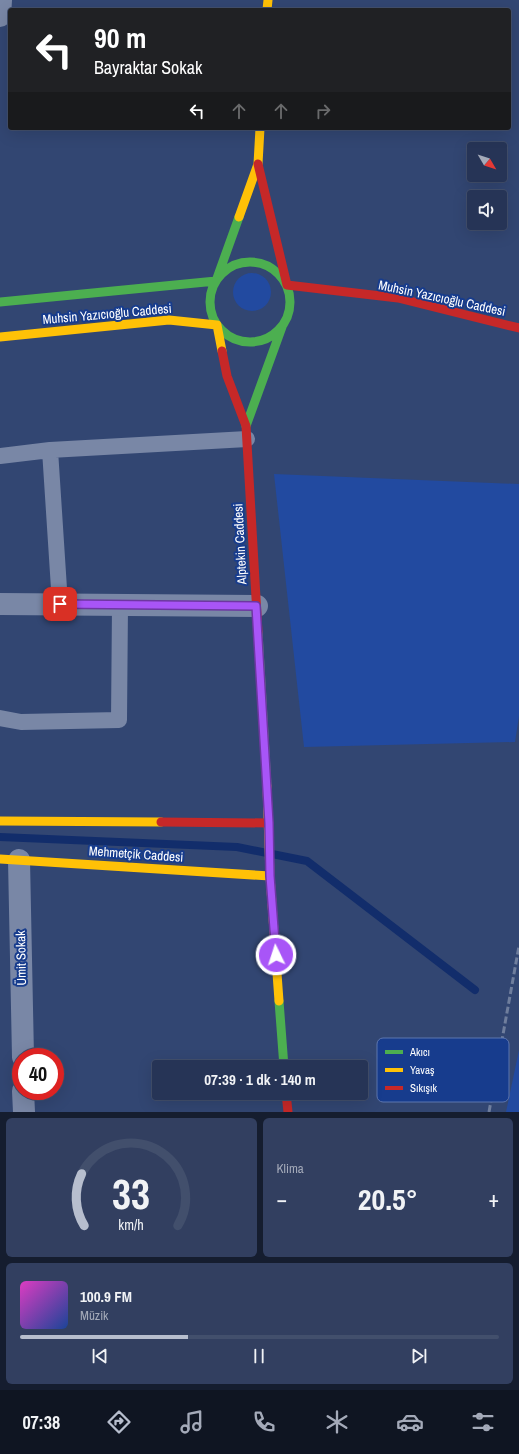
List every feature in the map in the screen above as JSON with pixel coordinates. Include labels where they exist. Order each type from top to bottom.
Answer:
[{"type":"main road","points":[[246,433],[227,376],[217,325],[212,315],[210,303],[212,292],[258,164],[260,130]]},
{"type":"main road","points":[[246,433],[291,304],[288,285],[258,164]]},
{"type":"main road","points":[[216,281],[226,271],[237,265],[250,262],[264,264],[276,271],[288,285]]},
{"type":"main road","name":"Muhsin Yazıcıoğlu Caddesi","points":[[0,302],[216,281]]},
{"type":"main road","name":"Muhsin Yazıcıoğlu Caddesi","points":[[288,285],[398,298],[519,328]]},
{"type":"main road","name":"Muhsin Yazıcıoğlu Caddesi","points":[[0,337],[169,320],[217,325]]},
{"type":"main road","points":[[217,325],[226,334],[237,340],[249,343],[261,341],[273,336],[282,327]]},
{"type":"main road","name":"Alptekin Caddesi","points":[[246,433],[269,823],[270,876],[283,1060]]},
{"type":"main road","points":[[0,821],[269,823]]},
{"type":"main road","name":"Mehmetçik Caddesi","points":[[10,859],[270,876]]},
{"type":"main road","points":[[287,1100],[288,1112]]},
{"type":"street","points":[[0,14],[1,0]]},
{"type":"street","points":[[0,604],[256,606]]},
{"type":"street","name":"Ümit Sokak","points":[[10,859],[22,1048]]},
{"type":"street","points":[[24,1100],[24,1112]]},
{"type":"lane","points":[[0,456],[50,450],[246,433]]},
{"type":"lane","points":[[50,450],[60,604]]},
{"type":"lane","points":[[0,718],[21,722],[119,720],[120,605]]},
{"type":"shaded area","points":[[248,273],[256,273],[266,278],[270,285],[270,299],[266,306],[256,311],[248,311],[238,306],[236,303],[233,296],[233,288],[238,278],[241,276]]},
{"type":"shaded area","points":[[274,474],[519,484],[519,716],[515,742],[304,747]]},
{"type":"shaded area","points":[[519,1050],[519,1112],[506,1112]]},
{"type":"waterway","points":[[0,837],[237,847],[307,861],[475,990]]},
{"type":"railway","points":[[502,1038],[519,946]]},
{"type":"railway","points":[[489,1112],[491,1102]]},
{"type":"traffic: fast","points":[[0,302],[216,281],[239,217]]},
{"type":"traffic: fast","points":[[250,262],[265,265],[278,274],[287,287],[290,302],[287,317],[278,330],[265,339],[250,342],[235,339],[222,330],[213,317],[210,302],[213,287],[222,274],[235,265],[250,262]]},
{"type":"traffic: fast","points":[[246,426],[282,327]]},
{"type":"traffic: fast","points":[[258,632],[267,786]]},
{"type":"traffic: fast","points":[[279,1001],[283,1060]]},
{"type":"traffic: slow","points":[[267,8],[268,0]]},
{"type":"traffic: slow","points":[[239,217],[258,164],[260,130]]},
{"type":"traffic: slow","points":[[0,337],[169,320],[217,325],[222,351]]},
{"type":"traffic: slow","points":[[267,786],[270,876],[279,1001]]},
{"type":"traffic: slow","points":[[0,821],[161,822]]},
{"type":"traffic: slow","points":[[0,859],[270,876]]},
{"type":"traffic: jam","points":[[258,164],[287,285],[398,298],[519,328]]},
{"type":"traffic: jam","points":[[222,351],[227,376],[246,426],[258,632]]},
{"type":"traffic: jam","points":[[161,822],[269,823]]},
{"type":"traffic: jam","points":[[287,1100],[288,1112]]},
{"type":"route","points":[[60,604],[256,606],[269,823],[270,876],[276,955]]}]
